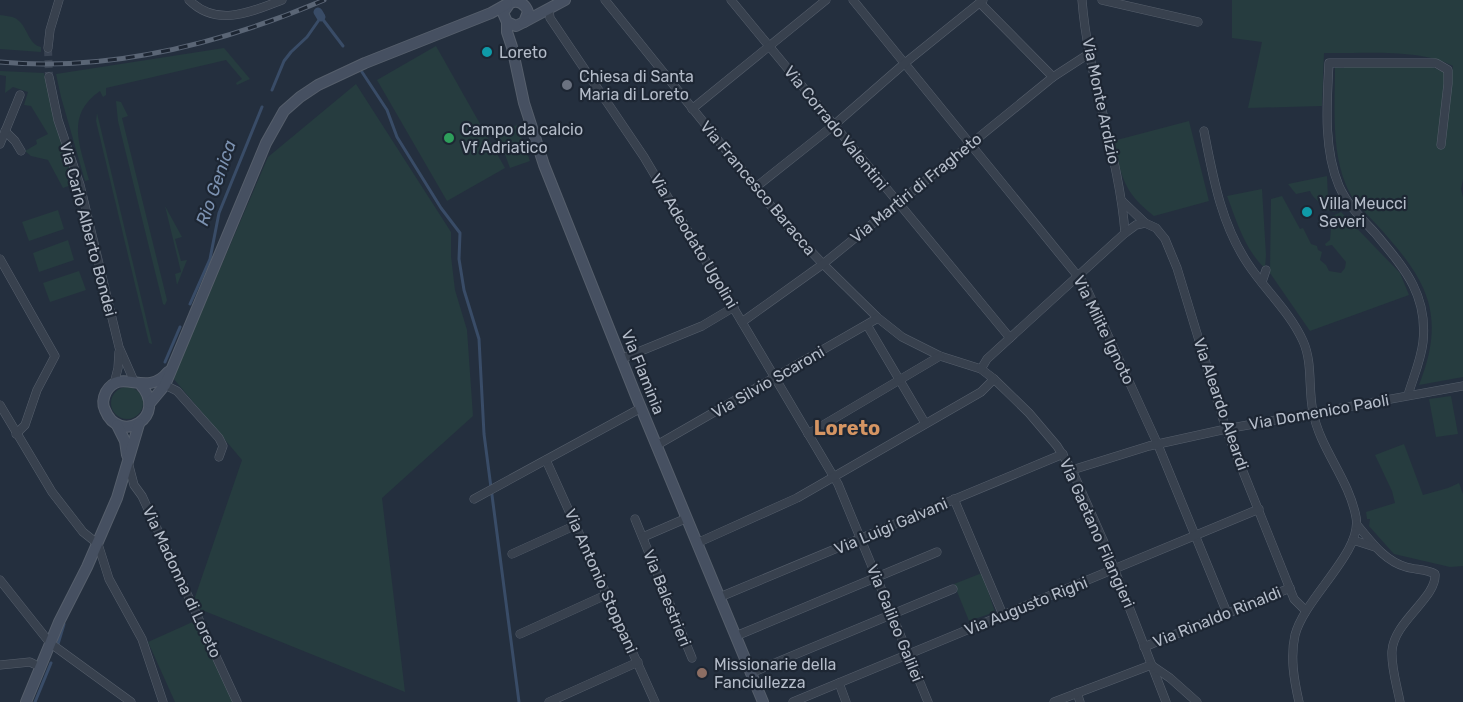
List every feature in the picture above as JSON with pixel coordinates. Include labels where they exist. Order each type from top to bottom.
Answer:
[{"type":"street","points":[[48,48],[50,30],[59,0]]},
{"type":"street","points":[[189,0],[214,15],[226,17],[249,13],[282,0]]},
{"type":"street","points":[[491,13],[511,25],[523,24],[565,0]]},
{"type":"street","name":"Via Francesco Baracca","points":[[605,0],[800,242],[823,264]]},
{"type":"street","name":"Via Corrado Valentini","points":[[731,0],[1010,338]]},
{"type":"street","points":[[692,109],[826,0]]},
{"type":"street","name":"Via Milite Ignoto","points":[[852,0],[1079,275],[1158,444],[1227,613]]},
{"type":"street","name":"Via Monte Ardizio","points":[[1082,0],[1090,53],[1122,201],[1125,233]]},
{"type":"street","points":[[1102,0],[1137,4],[1198,22]]},
{"type":"street","points":[[756,187],[982,1],[1053,76]]},
{"type":"street","points":[[507,22],[503,13],[512,2]]},
{"type":"street","points":[[150,404],[165,385],[266,143],[284,111],[318,85],[345,71],[491,13],[512,2],[521,2],[527,8],[528,16],[512,47]]},
{"type":"street","name":"Via Adeodato Ugolini","points":[[549,10],[550,18],[644,157],[834,477]]},
{"type":"street","name":"Via Flaminia","points":[[507,22],[507,32],[524,103],[544,165],[621,359],[763,702]]},
{"type":"street","name":"Via Martiri di Fragheto","points":[[742,322],[823,264],[1053,76],[1090,53]]},
{"type":"street","points":[[1408,395],[1423,344],[1424,318],[1418,292],[1402,266],[1351,206],[1339,186],[1333,165],[1327,101],[1329,63],[1436,63],[1448,70],[1441,146]]},
{"type":"street","name":"Via Carlo Alberto Bondei","points":[[49,77],[58,120],[80,185],[119,347],[137,383]]},
{"type":"street","points":[[0,144],[20,95]]},
{"type":"street","points":[[5,131],[21,151]]},
{"type":"street","points":[[1204,131],[1221,208],[1232,237],[1292,321],[1304,342],[1309,364],[1313,413],[1321,435],[1349,492],[1358,526],[1376,548],[1395,562],[1407,567],[1428,570],[1435,574],[1432,588],[1403,624],[1395,638],[1392,651],[1400,702]]},
{"type":"street","points":[[981,369],[987,359],[1125,233],[1145,222],[1122,201]]},
{"type":"street","name":"Via Aleardo Aleardi","points":[[1145,222],[1156,228],[1165,239],[1177,268],[1226,429],[1294,599],[1305,610]]},
{"type":"street","points":[[0,259],[55,356],[37,390],[25,425],[16,434]]},
{"type":"street","name":"Via Gaetano Filangieri","points":[[823,264],[878,318],[902,337],[940,356],[981,369],[994,379],[1029,413],[1063,454],[1115,568],[1166,702]]},
{"type":"street","points":[[1262,282],[1266,270]]},
{"type":"street","points":[[621,359],[702,326],[734,307]]},
{"type":"street","name":"Via Silvio Scaroni","points":[[657,445],[878,318]]},
{"type":"street","points":[[867,325],[925,423]]},
{"type":"street","name":"Via Carlo Alberto Bondei","points":[[114,384],[118,368],[119,347]]},
{"type":"street","points":[[808,434],[940,356]]},
{"type":"street","points":[[128,462],[125,441],[117,425],[109,419],[103,406],[106,391],[123,380],[156,383],[175,363]]},
{"type":"street","points":[[697,543],[797,498],[981,392],[994,379]]},
{"type":"street","points":[[18,702],[81,564],[98,544],[117,498],[139,424],[149,412],[150,404],[147,393],[137,383]]},
{"type":"street","points":[[165,385],[177,391],[219,438],[223,446],[219,457]]},
{"type":"street","name":"Via Domenico Paoli","points":[[1072,470],[1158,444],[1226,429],[1463,386]]},
{"type":"street","points":[[0,405],[67,514],[82,532],[98,544],[109,579],[142,639],[164,702]]},
{"type":"street","points":[[474,499],[641,408]]},
{"type":"street","points":[[117,425],[128,427],[139,424]]},
{"type":"street","name":"Via Luigi Galvani","points":[[720,597],[1063,454]]},
{"type":"street","name":"Via Antonio Stoppani","points":[[546,460],[656,702]]},
{"type":"street","name":"Via Madonna di Loreto","points":[[128,462],[134,485],[142,496],[237,702]]},
{"type":"street","name":"Via Galileo Galilei","points":[[834,477],[928,702]]},
{"type":"street","points":[[954,499],[1003,615]]},
{"type":"street","name":"Via Augusto Righi","points":[[793,702],[1259,508]]},
{"type":"street","name":"Via Balestrieri","points":[[643,537],[687,518]]},
{"type":"street","name":"Via Balestrieri","points":[[635,519],[692,658]]},
{"type":"street","points":[[512,554],[576,525]]},
{"type":"street","points":[[1299,702],[1293,673],[1295,636],[1305,610],[1347,553],[1358,526]]},
{"type":"street","points":[[1353,540],[1376,548]]},
{"type":"street","points":[[736,636],[937,552]]},
{"type":"street","points":[[0,580],[47,640],[131,702]]},
{"type":"street","name":"Via Rinaldo Rinaldi","points":[[1144,647],[1290,588]]},
{"type":"street","points":[[751,673],[953,589]]},
{"type":"street","points":[[520,634],[608,594]]},
{"type":"street","points":[[26,702],[47,640]]},
{"type":"street","points":[[0,665],[30,662],[34,664]]},
{"type":"street","points":[[549,702],[638,662]]},
{"type":"street","points":[[1053,702],[1151,665],[1197,702]]},
{"type":"street","points":[[838,683],[846,702]]},
{"type":"street","points":[[1077,693],[1080,702]]},
{"type":"green space","points":[[1232,0],[1463,0],[1463,179],[1461,189],[1463,197],[1463,377],[1419,385],[1431,337],[1431,316],[1427,298],[1408,262],[1359,206],[1349,191],[1341,171],[1335,127],[1335,67],[1344,68],[1344,64],[1428,65],[1444,72],[1452,72],[1453,66],[1439,60],[1407,54],[1324,53],[1322,106],[1248,108],[1262,42],[1232,38]]},
{"type":"green space","points":[[0,15],[13,17],[19,21],[33,42],[41,47],[41,52],[0,49]]},
{"type":"green space","name":"Campo da calcio Vf Adriatico","points":[[436,46],[505,168],[447,201],[377,80]]},
{"type":"green space","points":[[224,48],[250,79],[237,85],[236,83],[242,79],[226,60],[106,88],[106,95],[103,97],[100,91],[89,100],[82,110],[78,131],[89,180],[85,181],[56,74]]},
{"type":"green space","points":[[0,71],[44,73],[74,184],[63,188],[48,160],[31,156],[25,151],[37,144],[36,140],[48,134],[31,106],[24,105],[28,92],[13,87],[5,93],[6,76],[0,75]]},
{"type":"green space","points":[[356,84],[451,232],[455,290],[467,330],[473,416],[382,498],[405,692],[192,606],[242,460],[173,378],[268,157]]},
{"type":"green space","points":[[116,101],[121,102],[128,116],[122,118],[167,300],[165,305],[118,121]]},
{"type":"green space","points":[[97,113],[152,344],[149,343],[96,121]]},
{"type":"green space","points":[[1189,121],[1209,201],[1154,216],[1136,199],[1125,183],[1113,141]]},
{"type":"green space","points":[[517,125],[530,161],[510,168],[497,133]]},
{"type":"green space","points":[[1327,176],[1328,198],[1339,209],[1335,212],[1326,210],[1310,191],[1296,194],[1288,184]]},
{"type":"green space","points":[[1262,189],[1265,268],[1247,244],[1227,196]]},
{"type":"green space","points":[[1282,196],[1300,229],[1303,228],[1311,244],[1317,246],[1322,252],[1320,260],[1329,271],[1341,273],[1345,268],[1346,262],[1332,245],[1326,246],[1325,244],[1330,240],[1332,216],[1341,212],[1400,273],[1409,295],[1310,331],[1270,273],[1271,199]]},
{"type":"green space","points":[[165,206],[182,237],[175,239],[181,261],[187,260],[177,285],[175,274],[181,272]]},
{"type":"green space","points":[[58,210],[64,229],[29,241],[22,222]]},
{"type":"green space","points":[[68,240],[74,260],[39,272],[33,253]]},
{"type":"green space","points":[[79,271],[86,290],[50,302],[43,283]]},
{"type":"green space","points":[[127,387],[138,392],[143,403],[138,414],[127,419],[116,414],[111,403],[116,392]]},
{"type":"green space","points":[[1451,396],[1458,434],[1436,437],[1429,399]]},
{"type":"green space","points":[[1404,444],[1423,495],[1459,483],[1463,494],[1463,566],[1450,567],[1394,554],[1369,526],[1370,519],[1367,519],[1366,512],[1395,503],[1392,491],[1375,455]]},
{"type":"green space","points":[[982,573],[995,612],[969,621],[954,584]]},
{"type":"green space","points":[[197,620],[234,702],[175,702],[148,642]]},
{"type":"waterway","name":"Rio Genica","points":[[318,12],[321,17]]},
{"type":"waterway","name":"Rio Genica","points":[[272,90],[284,61],[307,37],[321,17],[343,46]]},
{"type":"waterway","points":[[362,72],[387,110],[397,137],[441,208],[460,233],[459,259],[464,290],[479,339],[484,434],[519,702]]},
{"type":"waterway","name":"Rio Genica","points":[[190,304],[210,259],[219,213],[262,107]]},
{"type":"waterway","name":"Rio Genica","points":[[165,362],[180,327]]},
{"type":"waterway","name":"Rio Genica","points":[[58,644],[64,624]]},
{"type":"waterway","name":"Rio Genica","points":[[35,702],[51,663]]},
{"type":"tunnel","points":[[48,48],[49,77]]},
{"type":"railway","points":[[0,62],[83,63],[166,51],[246,29],[324,0]]},
{"type":"place","name":"Loreto","points":[[487,52]]},
{"type":"place","name":"Chiesa di Santa Maria di Loreto","points":[[567,85]]},
{"type":"place","name":"Campo da calcio Vf Adriatico","points":[[449,138]]},
{"type":"place","name":"Villa Meucci Severi","points":[[1307,212]]},
{"type":"place","name":"Missionarie della Fanciullezza","points":[[702,673]]},
{"type":"district","name":"Loreto","points":[[847,428]]}]
